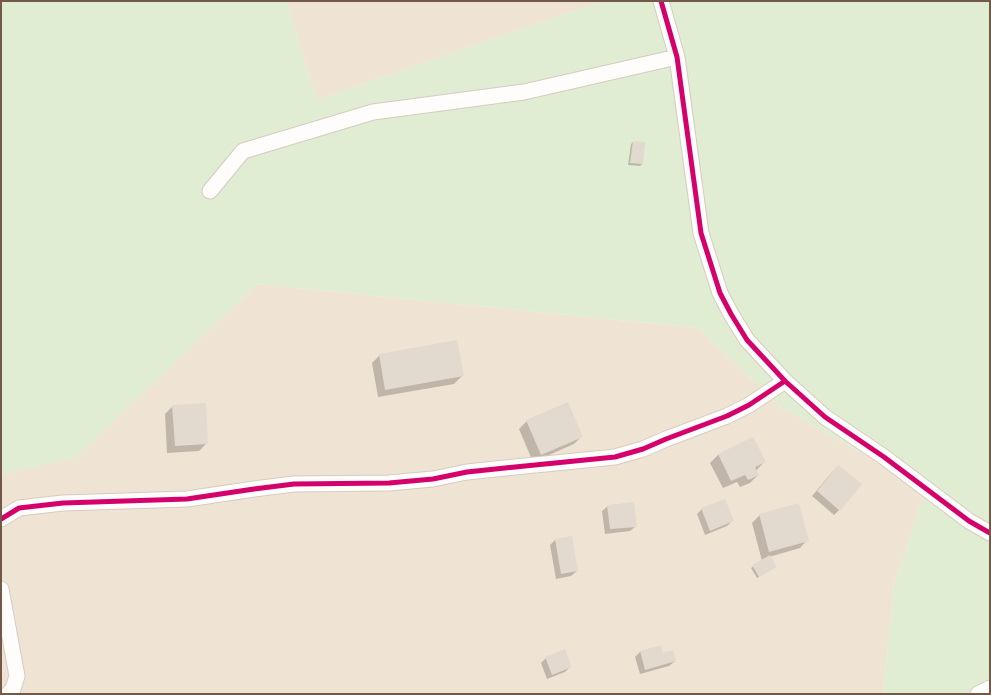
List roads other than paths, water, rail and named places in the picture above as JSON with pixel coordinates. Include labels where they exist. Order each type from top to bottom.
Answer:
[{"type":"street","points":[[661,1],[677,57],[701,233],[720,293],[747,340],[785,381],[824,417],[884,458],[969,521],[990,533]]},
{"type":"street","points":[[210,191],[243,151],[373,112],[524,92],[677,57]]},
{"type":"street","points":[[1,518],[19,508],[63,504],[186,499],[294,484],[389,483],[433,479],[468,472],[616,458],[727,416],[749,405],[785,381]]},
{"type":"street","points":[[1,589],[17,676],[13,689],[8,694]]},
{"type":"street","points":[[978,694],[990,688]]}]
